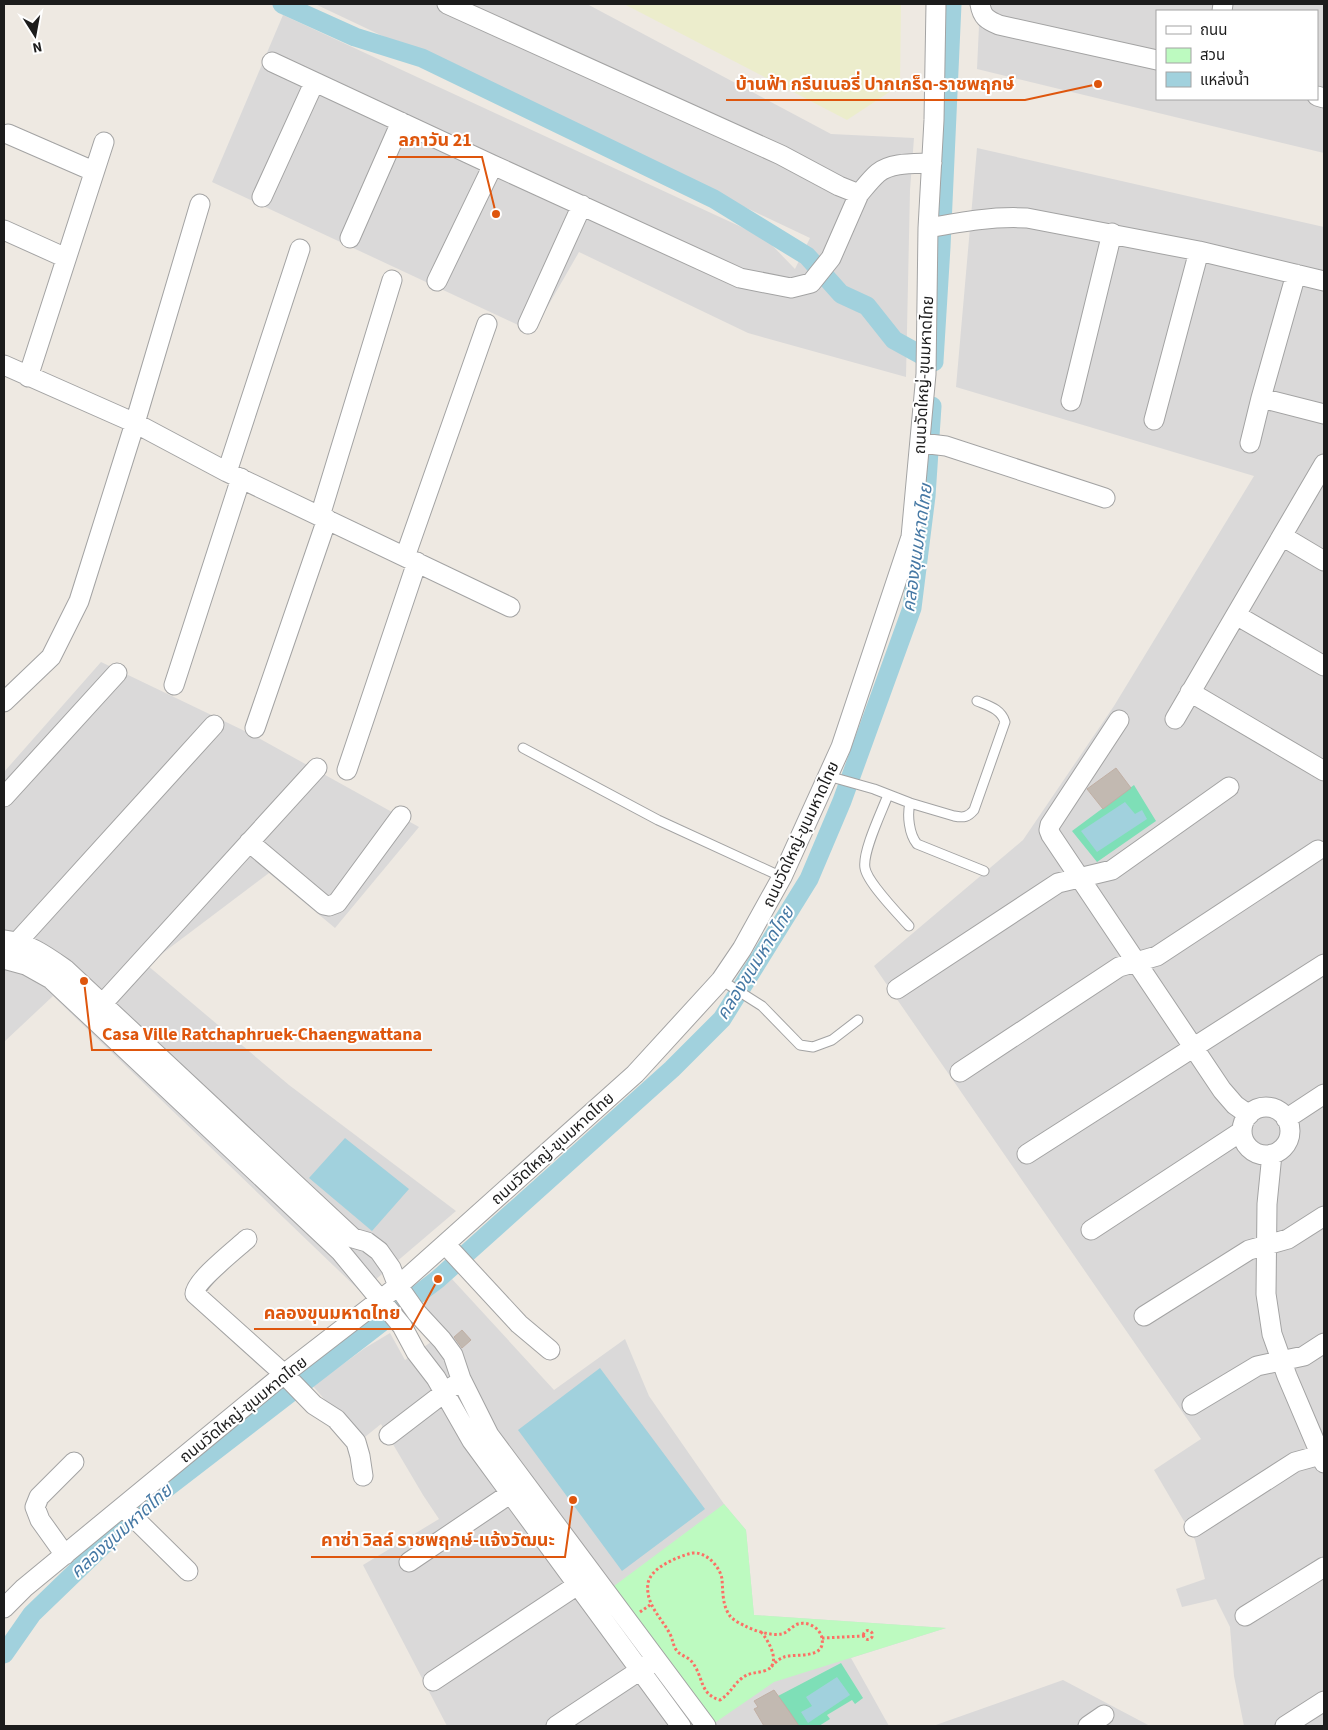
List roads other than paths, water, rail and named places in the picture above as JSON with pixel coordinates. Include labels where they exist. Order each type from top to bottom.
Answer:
[{"type":"street","points":[[447,4],[781,155],[839,186],[859,194]]},
{"type":"street","name":"ถนนวัดใหญ่-ขุนมหาดไทย","points":[[4,1608],[24,1588],[288,1379],[381,1299],[450,1249],[635,1074],[726,983],[742,949],[835,777],[840,747],[911,537],[924,443],[934,227],[932,163],[936,4]]},
{"type":"street","points":[[980,4],[986,19],[999,24],[1156,60]]},
{"type":"street","points":[[272,62],[740,278],[791,288],[812,283],[831,258],[859,194],[876,174],[885,168],[899,165],[932,163]]},
{"type":"street","points":[[262,196],[314,82]]},
{"type":"street","points":[[350,238],[401,122]]},
{"type":"street","points":[[8,134],[93,172]]},
{"type":"street","points":[[28,377],[104,142]]},
{"type":"street","points":[[437,281],[493,165]]},
{"type":"street","points":[[4,702],[52,657],[79,601],[135,423],[200,204]]},
{"type":"street","points":[[528,324],[582,205]]},
{"type":"street","points":[[934,227],[982,219],[1027,218],[1199,251],[1324,280]]},
{"type":"street","points":[[4,230],[66,258]]},
{"type":"street","points":[[1070,401],[1112,233]]},
{"type":"street","points":[[174,685],[300,249]]},
{"type":"street","points":[[1154,420],[1199,251]]},
{"type":"street","points":[[1250,442],[1296,274]]},
{"type":"street","points":[[254,728],[323,518],[392,280]]},
{"type":"street","points":[[346,770],[411,559],[487,324]]},
{"type":"street","points":[[4,366],[135,423],[234,475],[510,607]]},
{"type":"street","points":[[1261,398],[1324,414]]},
{"type":"street","points":[[924,443],[946,446],[1105,498]]},
{"type":"street","points":[[1174,719],[1324,464]]},
{"type":"street","points":[[1282,536],[1324,561]]},
{"type":"street","points":[[1236,614],[1324,666]]},
{"type":"street","points":[[4,797],[117,673]]},
{"type":"street","points":[[1190,692],[1324,770]]},
{"type":"street","points":[[1090,1230],[1245,1123],[1263,1108],[1278,1111],[1286,1119],[1290,1131],[1285,1146],[1272,1154],[1256,1153],[1245,1143],[1245,1123],[1235,1105],[1222,1090],[1051,835],[1050,825],[1118,720]]},
{"type":"street","points":[[214,725],[10,941],[4,958],[26,965],[51,978],[97,1010],[347,1244],[381,1299],[402,1326],[416,1352],[444,1392],[472,1442],[518,1489],[593,1574],[706,1726]]},
{"type":"street","points":[[97,1010],[316,768]]},
{"type":"street","points":[[896,989],[1058,883],[1112,870],[1229,787]]},
{"type":"street","points":[[249,842],[324,905],[329,906],[337,903],[401,816]]},
{"type":"street","points":[[960,1072],[1119,967],[1156,956],[1318,850]]},
{"type":"street","points":[[10,941],[40,951],[65,969],[97,1010]]},
{"type":"street","points":[[1027,1154],[1324,964]]},
{"type":"street","points":[[1286,1119],[1324,1094]]},
{"type":"street","points":[[1194,1527],[1295,1462],[1323,1458],[1272,1334],[1266,1294],[1266,1245],[1267,1204],[1272,1154]]},
{"type":"street","points":[[1144,1316],[1249,1250],[1288,1239],[1324,1216]]},
{"type":"street","points":[[247,1239],[204,1278],[196,1288],[195,1293],[314,1405],[336,1419],[356,1442],[363,1476]]},
{"type":"street","points":[[347,1244],[366,1242],[379,1251],[391,1268],[398,1286],[417,1313],[453,1355],[462,1379],[489,1436],[518,1489],[576,1584],[681,1726]]},
{"type":"street","points":[[450,1249],[519,1324],[550,1350]]},
{"type":"street","points":[[1192,1405],[1257,1366],[1304,1356],[1324,1343]]},
{"type":"street","points":[[389,1435],[462,1379]]},
{"type":"street","points":[[65,1555],[40,1520],[35,1507],[39,1498],[74,1462]]},
{"type":"street","points":[[409,1562],[518,1489]]},
{"type":"street","points":[[126,1509],[188,1571]]},
{"type":"street","points":[[1244,1616],[1324,1567]]},
{"type":"street","points":[[433,1681],[593,1574]]},
{"type":"street","points":[[556,1726],[657,1659]]},
{"type":"street","points":[[1285,1726],[1324,1701]]},
{"type":"street","points":[[1088,1726],[1104,1715]]},
{"type":"lane","points":[[835,777],[910,803],[961,818],[968,816],[974,810],[1005,722],[998,710],[977,701]]},
{"type":"lane","points":[[523,748],[658,820],[782,877]]},
{"type":"lane","points":[[888,795],[868,843],[864,868],[872,883],[909,926]]},
{"type":"lane","points":[[910,803],[908,811],[913,840],[917,844],[984,871]]},
{"type":"lane","points":[[726,983],[762,1006],[800,1045],[813,1046],[832,1040],[858,1020]]},
{"type":"water","points":[[1125,802],[1135,814],[1142,810],[1147,819],[1097,852],[1081,831]]},
{"type":"water","points":[[345,1138],[409,1189],[372,1231],[309,1178]]},
{"type":"water","points":[[600,1368],[705,1509],[622,1571],[518,1430]]},
{"type":"water","points":[[837,1677],[850,1695],[808,1723],[801,1712],[812,1706],[806,1697]]},
{"type":"waterway","points":[[282,4],[355,37],[422,58],[714,199],[807,256],[841,294],[867,306],[894,340],[934,362]]},
{"type":"waterway","name":"คลองขุนมหาดไทย","points":[[934,361],[952,4]]},
{"type":"waterway","name":"คลองขุนมหาดไทย","points":[[4,1654],[32,1614],[146,1504],[438,1279],[672,1069],[722,1019],[809,879],[842,801],[912,608],[926,496],[932,406]]},
{"type":"place","name":"บ้านฟ้า กรีนเนอรี่ ปากเกร็ด-ราชพฤกษ์","points":[[1098,84]]},
{"type":"place","name":"ลภาวัน 21","points":[[496,214]]},
{"type":"place","name":"Casa Ville Ratchaphruek-Chaengwattana","points":[[84,981]]},
{"type":"place","name":"คลองขุนมหาดไทย","points":[[438,1279]]},
{"type":"place","name":"คาซ่า วิลล์ ราชพฤกษ์-แจ้งวัฒนะ","points":[[573,1500]]}]
